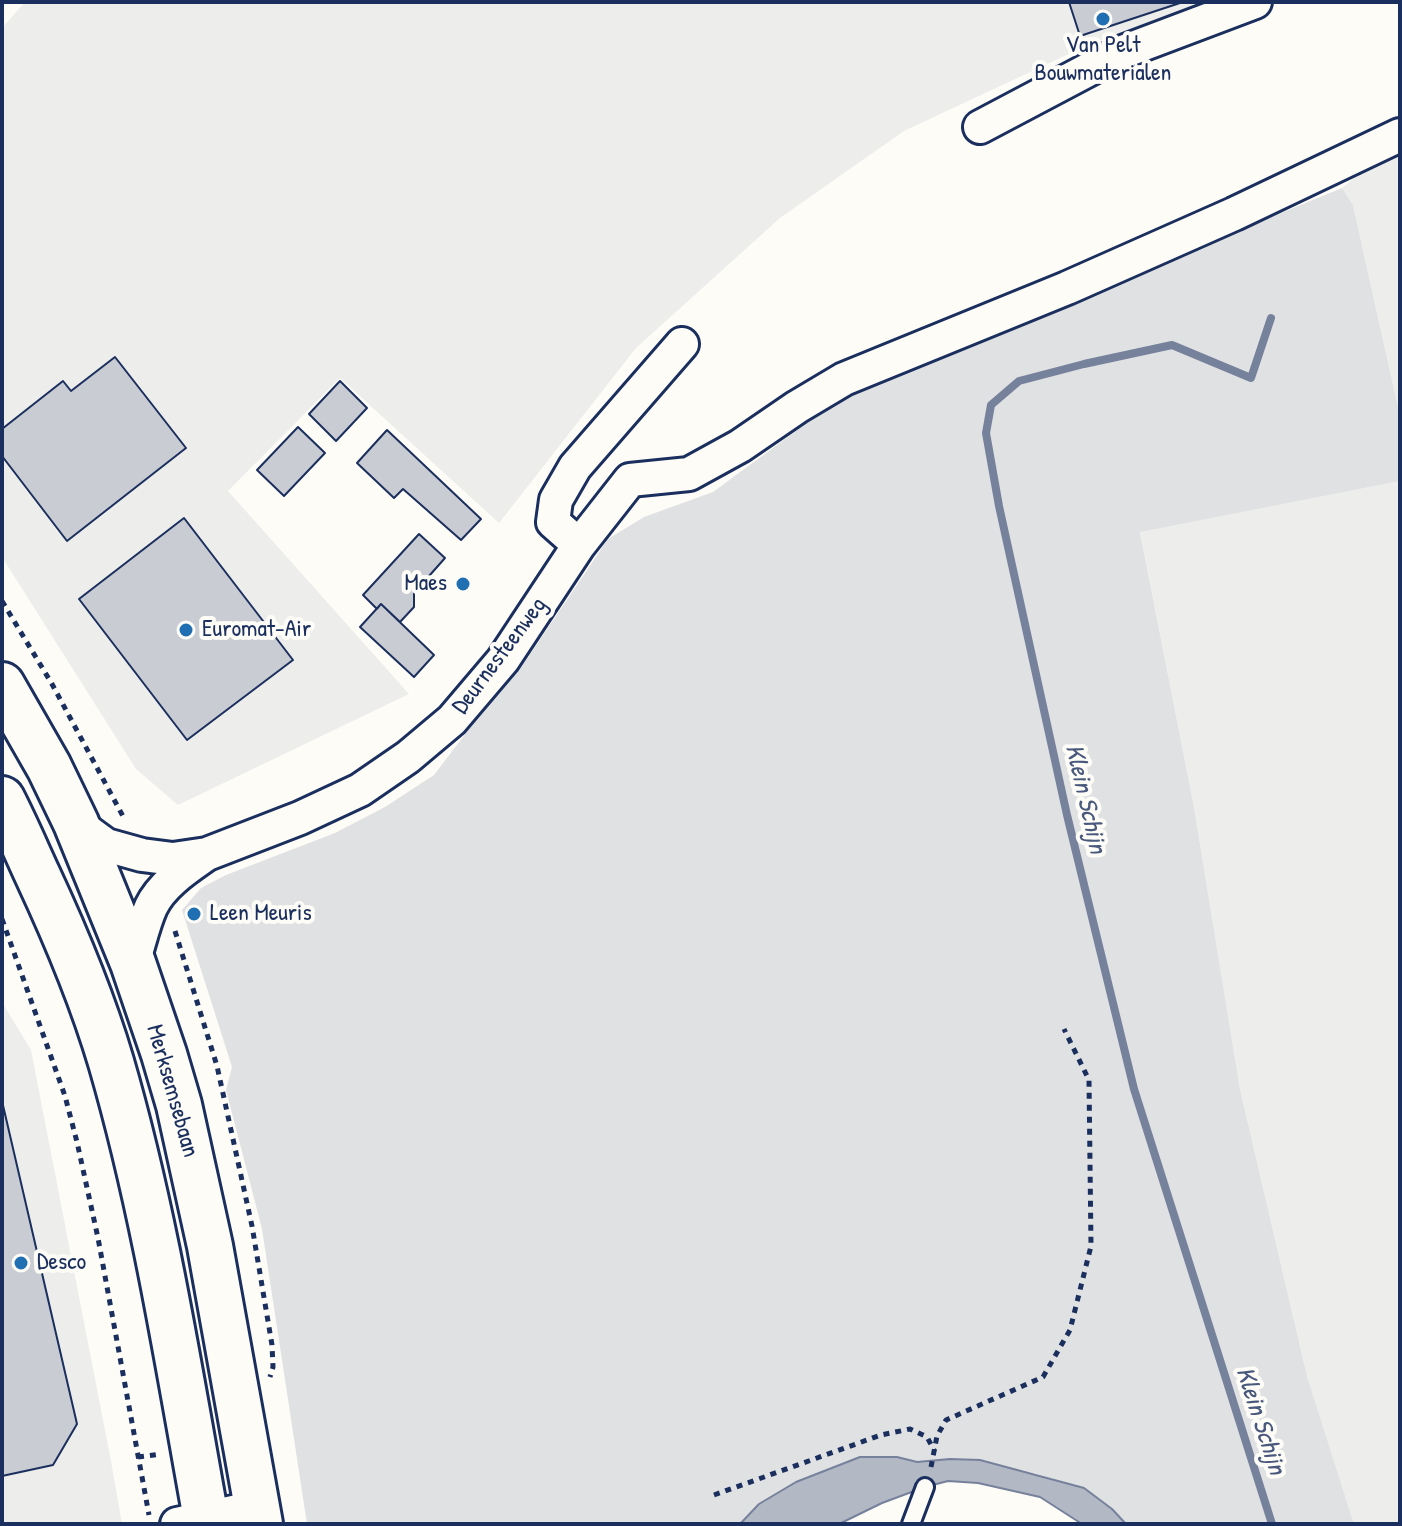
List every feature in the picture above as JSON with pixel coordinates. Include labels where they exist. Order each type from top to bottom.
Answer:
[{"type":"main road","name":"Merksemsebaan","points":[[2,685],[49,767],[76,823],[133,963],[164,1054],[179,1105],[210,1246],[259,1515]]},
{"type":"main road","points":[[2,799],[84,983],[128,1124],[156,1249],[197,1522]]},
{"type":"street","points":[[980,127],[1120,53],[1255,2]]},
{"type":"street","name":"Deurnesteenweg","points":[[76,823],[106,845],[142,855],[173,859],[207,854],[300,818],[360,790],[408,757],[452,720],[503,660],[579,545],[630,480],[689,474],[740,446],[844,379],[1067,288],[1234,214],[1400,135]]},
{"type":"street","points":[[579,545],[553,522],[556,500],[575,467],[682,344]]},
{"type":"street","name":"Deurnesteenweg","points":[[133,963],[151,907],[181,873],[207,854]]},
{"type":"street","points":[[197,1522],[259,1515]]},
{"type":"lane","points":[[911,1524],[925,1487]]},
{"type":"path","points":[[2,601],[52,684],[130,829]]},
{"type":"path","points":[[2,919],[74,1128],[98,1238],[151,1524]]},
{"type":"path","points":[[714,1495],[881,1435],[910,1429],[927,1437],[935,1452],[937,1436],[946,1420],[1043,1377],[1070,1330],[1091,1246],[1089,1080],[1064,1029]]},
{"type":"path","points":[[138,1457],[161,1454]]},
{"type":"shaded area","points":[[25,2],[1217,2],[1088,45],[904,131],[780,218],[636,348],[499,523],[340,378],[228,491],[409,694],[178,805],[136,769],[2,557],[2,28]]},
{"type":"shaded area","points":[[1400,140],[1400,416],[1353,205],[1342,188]]},
{"type":"shaded area","points":[[1342,188],[1353,205],[1400,416],[1400,481],[1140,532],[1194,807],[1240,1089],[1307,1376],[1354,1524],[1126,1524],[1084,1488],[1037,1474],[950,1459],[917,1462],[897,1457],[861,1457],[796,1482],[759,1504],[740,1524],[307,1524],[262,1229],[226,1090],[232,1067],[182,910],[201,888],[226,875],[335,833],[385,807],[434,775],[518,672],[608,539],[644,517],[713,492],[830,406],[962,344]]},
{"type":"shaded area","points":[[1400,481],[1400,1524],[1354,1524],[1307,1376],[1240,1089],[1194,807],[1140,531]]},
{"type":"shaded area","points":[[2,1002],[31,1050],[122,1524],[2,1524]]},
{"type":"shaded area","points":[[860,1457],[897,1457],[917,1462],[980,1460],[1084,1488],[1126,1524],[1082,1524],[1040,1497],[978,1483],[948,1481],[882,1503],[839,1524],[740,1524],[759,1504],[796,1482]]},
{"type":"building","name":"Van Pelt Bouwmaterialen","points":[[1069,2],[1183,2],[1080,36]]},
{"type":"building","points":[[115,357],[186,448],[67,541],[2,456],[2,429],[63,381],[71,391]]},
{"type":"building","points":[[340,381],[367,408],[336,441],[309,414]]},
{"type":"building","points":[[298,427],[325,453],[284,496],[257,470]]},
{"type":"building","points":[[387,430],[481,519],[461,540],[403,489],[394,498],[357,463]]},
{"type":"building","name":"Euromat-Air","points":[[184,518],[293,660],[187,740],[79,599]]},
{"type":"building","points":[[419,534],[445,558],[414,593],[414,607],[400,622],[381,604],[377,609],[363,595]]},
{"type":"building","points":[[381,604],[434,655],[414,677],[360,627]]},
{"type":"building","name":"Desco","points":[[2,1101],[77,1424],[53,1465],[2,1476]]},
{"type":"waterway","name":"Klein Schijn","points":[[1271,318],[1251,378],[1172,345],[1019,381],[991,405],[986,433],[999,506],[1067,815],[1134,1089],[1272,1524]]},
{"type":"place","name":"Van Pelt Bouwmaterialen","points":[[1103,19]]},
{"type":"place","name":"Maes","points":[[463,584]]},
{"type":"place","name":"Euromat-Air","points":[[186,630]]},
{"type":"place","name":"Leen Meuris","points":[[194,914]]},
{"type":"place","name":"Desco","points":[[21,1263]]}]
